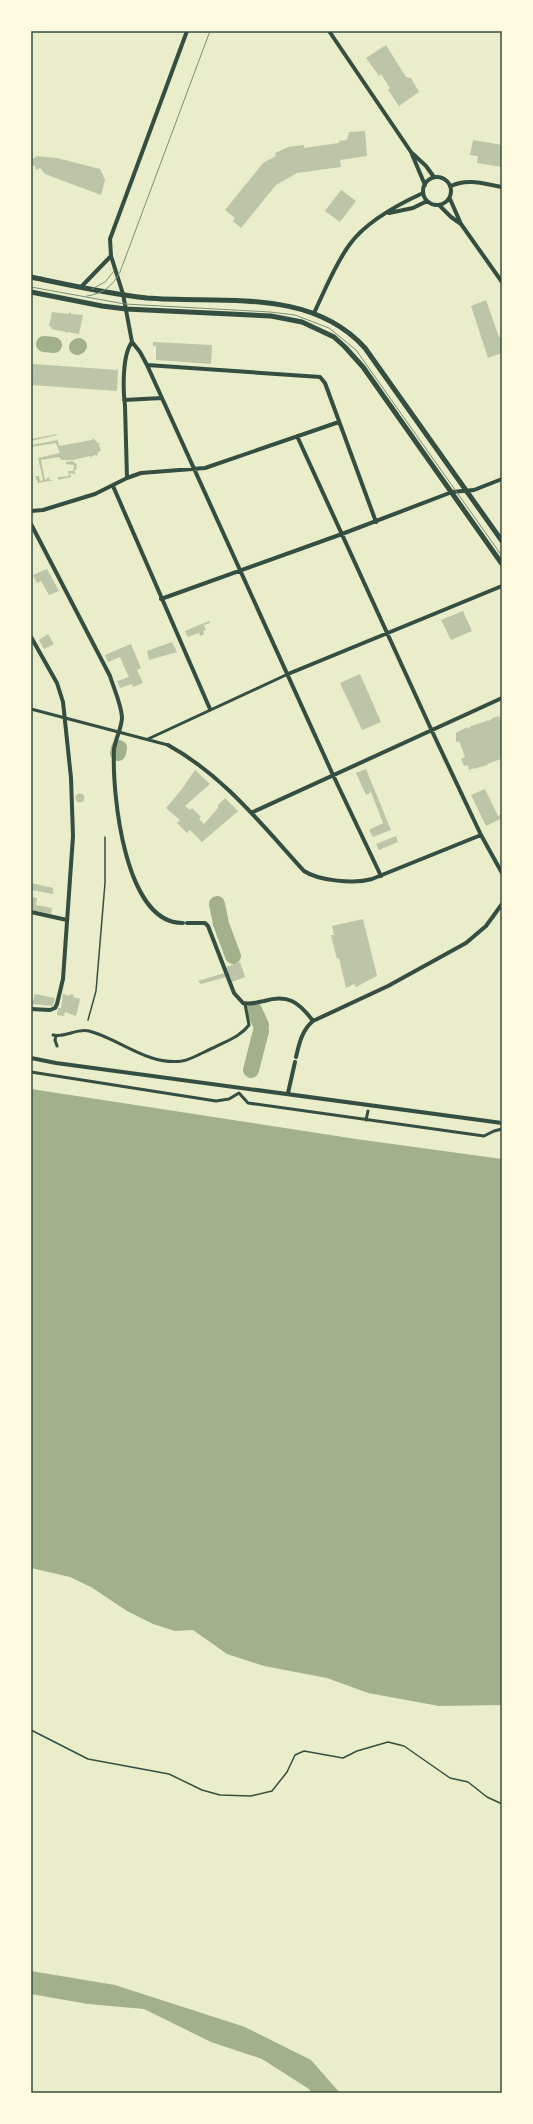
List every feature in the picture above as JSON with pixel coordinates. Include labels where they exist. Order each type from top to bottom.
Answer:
[{"type":"street","points":[[187,31],[114,225],[110,239],[111,256],[123,294],[132,342],[140,352],[147,365],[196,469],[333,775],[381,876]]},
{"type":"street","points":[[329,31],[411,152],[425,185]]},
{"type":"street","points":[[411,152],[426,166],[434,177],[444,179],[451,186],[450,198],[457,211],[461,224],[502,282]]},
{"type":"street","points":[[434,177],[425,185],[423,192],[427,201],[431,204],[440,206],[450,217],[461,224]]},
{"type":"street","points":[[451,186],[461,181],[471,181],[502,187]]},
{"type":"street","points":[[314,312],[350,243],[365,227],[423,192]]},
{"type":"street","points":[[440,206],[450,198]]},
{"type":"street","points":[[387,214],[413,208],[427,201]]},
{"type":"street","points":[[81,287],[111,256]]},
{"type":"street","points":[[31,277],[146,298],[274,303],[314,312],[345,330],[365,348],[502,541]]},
{"type":"street","points":[[31,292],[102,306],[126,309],[271,316],[302,322],[334,337],[354,356],[502,564]]},
{"type":"street","points":[[128,478],[124,400],[127,353],[132,342]]},
{"type":"street","points":[[147,365],[310,375],[322,378],[376,522]]},
{"type":"street","points":[[124,400],[162,398]]},
{"type":"street","points":[[31,511],[95,494],[141,473],[206,467],[339,422]]},
{"type":"street","points":[[297,436],[431,729],[481,835],[502,873]]},
{"type":"street","points":[[161,599],[376,522],[452,492],[466,492],[502,479]]},
{"type":"street","points":[[113,486],[210,709]]},
{"type":"street","points":[[31,524],[110,676],[121,713],[119,731],[114,748],[114,797],[119,823],[136,884],[151,907],[170,921],[205,923],[208,926],[234,993],[240,1001],[245,1004],[275,998],[284,998],[300,1006],[313,1021]]},
{"type":"street","points":[[148,739],[288,674],[502,586]]},
{"type":"street","points":[[31,637],[57,682],[63,702],[66,719],[71,778],[73,836],[63,979],[56,1006],[51,1010],[31,1008]]},
{"type":"street","points":[[253,812],[431,729],[502,698]]},
{"type":"street","points":[[31,709],[168,745],[209,772],[253,812],[304,871],[313,877],[361,881],[381,876],[481,835]]},
{"type":"street","points":[[288,1093],[301,1037],[307,1026],[313,1021],[388,986],[466,943],[486,926],[502,904]]},
{"type":"street","points":[[31,912],[67,920]]},
{"type":"street","points":[[57,1046],[54,1035],[85,1030],[120,1043],[145,1056],[165,1061],[182,1061],[194,1057],[242,1033],[249,1025],[245,1004]]},
{"type":"street","points":[[31,1058],[56,1063],[502,1123]]},
{"type":"street","points":[[31,1072],[216,1101],[229,1099],[239,1093],[248,1103],[484,1136],[502,1129]]},
{"type":"street","points":[[366,1120],[368,1111]]},
{"type":"path","points":[[88,1020],[96,991],[105,883],[105,837]]},
{"type":"path","points":[[31,1730],[88,1759],[169,1774],[202,1790],[228,1795],[251,1796],[272,1791],[287,1772],[295,1755],[304,1751],[343,1758],[357,1751],[388,1742],[404,1746],[450,1778],[468,1782],[487,1797],[502,1804]]},
{"type":"shaded area","points":[[31,1089],[356,1139],[502,1159],[502,1705],[439,1706],[368,1693],[327,1678],[264,1666],[227,1654],[193,1630],[175,1631],[153,1624],[127,1611],[91,1587],[70,1577],[31,1568]]},
{"type":"shaded area","points":[[31,1971],[115,1985],[245,2027],[311,2060],[340,2093],[311,2093],[309,2089],[262,2059],[211,2042],[144,2009],[88,2004],[31,1994]]},
{"type":"building","points":[[386,45],[406,77],[411,78],[419,92],[399,106],[388,90],[390,88],[381,74],[379,76],[366,58]]},
{"type":"building","points":[[365,131],[367,156],[340,160],[341,167],[297,173],[276,185],[241,228],[233,221],[235,218],[225,210],[263,163],[276,156],[275,153],[288,147],[304,145],[304,148],[339,143],[339,141],[347,140],[349,132]]},
{"type":"building","points":[[473,140],[502,145],[502,167],[477,163],[478,156],[470,155]]},
{"type":"building","points":[[37,156],[57,158],[100,169],[105,180],[101,195],[45,174],[40,168],[36,170],[35,166],[31,165],[31,160]]},
{"type":"building","points":[[341,190],[356,201],[340,222],[325,211]]},
{"type":"building","points":[[486,300],[499,337],[502,336],[502,353],[488,358],[471,306]]},
{"type":"building","points":[[70,311],[71,314],[83,315],[79,334],[67,332],[66,335],[66,332],[51,329],[52,327],[49,326],[52,312],[69,314]]},
{"type":"building","points":[[153,342],[212,345],[211,364],[156,360],[156,346],[153,346]]},
{"type":"building","points":[[33,364],[118,370],[117,391],[31,385]]},
{"type":"building","points":[[57,435],[31,441],[31,439]]},
{"type":"building","points":[[93,438],[98,443],[101,443],[99,444],[100,449],[102,449],[97,454],[98,456],[95,455],[92,456],[92,458],[90,456],[73,460],[62,460],[59,457],[41,460],[45,480],[49,477],[50,480],[54,480],[38,483],[35,476],[39,476],[40,481],[43,480],[38,458],[60,453],[56,443],[31,447],[31,445],[58,440],[59,446],[92,440]]},
{"type":"building","points":[[73,461],[78,466],[76,466],[77,469],[74,471],[76,474],[70,473],[71,477],[58,480],[58,477],[69,476],[68,471],[73,471],[74,465],[66,464],[66,462]]},
{"type":"building","points":[[47,569],[59,591],[49,595],[41,581],[37,583],[33,575]]},
{"type":"building","points":[[463,611],[472,631],[451,640],[441,620]]},
{"type":"building","points":[[209,621],[210,623],[204,625],[206,630],[203,631],[204,634],[200,636],[199,633],[188,637],[185,631]]},
{"type":"building","points":[[48,634],[54,644],[44,649],[39,640]]},
{"type":"building","points":[[172,642],[177,652],[149,660],[147,651]]},
{"type":"building","points":[[131,644],[141,668],[137,670],[143,683],[133,687],[132,684],[120,688],[117,681],[129,677],[120,657],[108,662],[105,655]]},
{"type":"building","points":[[360,674],[381,722],[362,730],[340,683]]},
{"type":"building","points":[[499,716],[502,723],[502,762],[501,759],[487,764],[488,765],[476,768],[476,770],[475,768],[469,770],[468,765],[464,766],[461,759],[465,757],[459,741],[456,742],[456,733],[467,727],[468,729],[471,726],[487,721],[487,719],[488,721]]},
{"type":"building","points":[[366,769],[391,830],[373,837],[369,830],[383,823],[371,792],[366,795],[356,773]]},
{"type":"building","points":[[195,770],[210,784],[185,806],[190,810],[192,808],[201,817],[199,819],[204,824],[225,798],[238,811],[202,842],[190,830],[187,833],[177,823],[180,820],[166,808]]},
{"type":"building","points":[[485,789],[498,816],[502,814],[502,818],[486,826],[471,795]]},
{"type":"building","points":[[80,793],[85,798],[80,803],[75,798]]},
{"type":"building","points":[[396,836],[398,842],[379,850],[376,844]]},
{"type":"building","points":[[31,883],[53,888],[53,894],[31,890]]},
{"type":"building","points":[[31,897],[37,898],[36,905],[52,908],[51,914],[31,910]]},
{"type":"building","points":[[363,919],[377,976],[356,987],[354,984],[346,988],[339,958],[337,959],[331,935],[334,935],[332,926]]},
{"type":"building","points":[[240,962],[245,977],[232,982],[230,976],[201,984],[198,981],[228,972],[226,967]]},
{"type":"building","points":[[35,994],[55,998],[53,1006],[32,1004]]},
{"type":"building","points":[[63,994],[70,996],[70,994],[74,995],[73,997],[80,999],[76,1016],[65,1012],[64,1016],[57,1015],[58,1008],[61,1008]]},
{"type":"waterway","points":[[44,344],[54,345]]},
{"type":"waterway","points":[[118,753],[119,748]]},
{"type":"waterway","points":[[217,904],[221,924],[233,956]]},
{"type":"waterway","points":[[254,1010],[261,1025]]},
{"type":"waterway","points":[[251,1070],[261,1031]]},
{"type":"tram line","points":[[87,296],[102,291],[114,281],[120,272],[210,31]]},
{"type":"tram line","points":[[92,289],[105,282],[114,271]]},
{"type":"tram line","points":[[31,287],[125,304],[270,312],[295,315],[329,328],[356,350],[502,556]]}]
